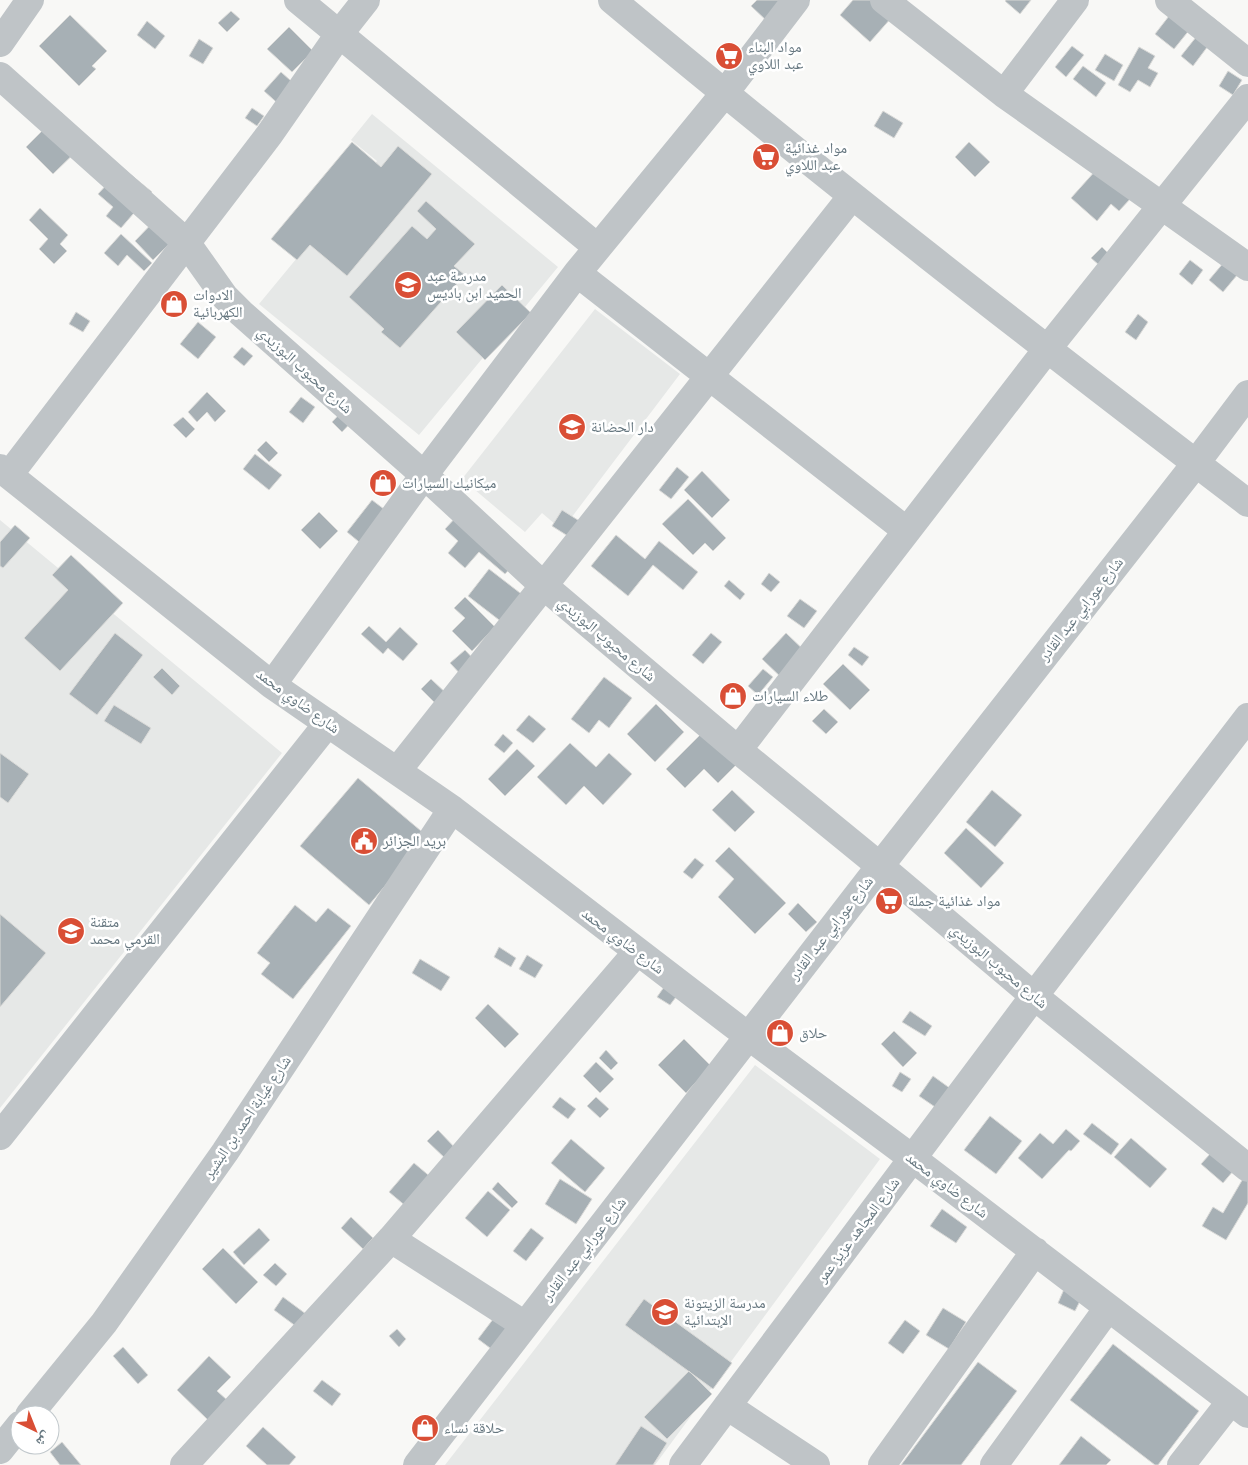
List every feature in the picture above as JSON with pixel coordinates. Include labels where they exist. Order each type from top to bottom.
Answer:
[{"type":"street","points":[[0,43],[30,0]]},
{"type":"street","points":[[298,0],[597,247]]},
{"type":"street","points":[[5,471],[269,135],[340,33],[366,0]]},
{"type":"street","points":[[612,0],[724,94],[852,196],[1248,503]]},
{"type":"street","points":[[272,685],[424,475],[577,273],[724,94],[796,0]]},
{"type":"street","points":[[884,0],[1004,94],[1248,267]]},
{"type":"street","points":[[1004,94],[1075,0]]},
{"type":"street","points":[[1169,0],[1248,63]]},
{"type":"street","name":"شارع محبوب البوزيدي","points":[[0,76],[186,242],[230,302],[424,475],[544,586],[1034,996],[1248,1168]]},
{"type":"street","points":[[738,750],[1048,348],[1248,98]]},
{"type":"street","points":[[397,772],[852,196]]},
{"type":"street","points":[[577,273],[907,531]]},
{"type":"street","name":"شارع عورابي عبد القادر","points":[[417,1465],[1248,394]]},
{"type":"street","name":"شارع ضاوي محمد","points":[[5,471],[272,685],[452,809],[637,952],[1035,1251],[1240,1408]]},
{"type":"street","name":"شارع المجاهد عزيز عمر","points":[[683,1465],[1034,996],[1248,717]]},
{"type":"street","points":[[0,1136],[328,723]]},
{"type":"street","name":"شارع غيابة احمد بن البشير","points":[[36,1405],[104,1323],[225,1152],[452,809]]},
{"type":"street","points":[[184,1465],[391,1239],[637,952]]},
{"type":"street","points":[[391,1239],[525,1325]]},
{"type":"street","points":[[882,1465],[1035,1251]]},
{"type":"street","points":[[994,1465],[1108,1308]]},
{"type":"street","points":[[727,1406],[816,1465]]},
{"type":"street","points":[[1181,1465],[1240,1408]]},
{"type":"street","points":[[0,1450],[10,1438]]},
{"type":"shaded area","name":"مدرسة عبد الحميد ابن باديس","points":[[372,114],[558,267],[419,435],[259,304],[377,161],[351,140]]},
{"type":"shaded area","name":"دار الحضانة","points":[[595,309],[680,374],[562,530],[542,513],[525,532],[462,479]]},
{"type":"shaded area","name":"متقنة القرمي محمد","points":[[0,520],[282,753],[0,1108]]},
{"type":"shaded area","name":"مدرسة الزيتونة الإبتدائية","points":[[755,1065],[880,1159],[655,1465],[445,1465]]},
{"type":"building","points":[[757,0],[784,0],[769,23],[751,6]]},
{"type":"building","points":[[853,0],[907,0],[870,42],[840,15]]},
{"type":"building","points":[[1006,0],[1031,0],[1020,14]]},
{"type":"building","points":[[1176,7],[1195,23],[1174,49],[1155,34]]},
{"type":"building","points":[[231,11],[240,19],[227,32],[218,23]]},
{"type":"building","points":[[70,15],[107,51],[92,66],[96,69],[79,86],[39,46]]},
{"type":"building","points":[[1212,17],[1223,26],[1193,66],[1181,56]]},
{"type":"building","points":[[147,21],[165,36],[155,49],[137,35]]},
{"type":"building","points":[[289,27],[313,51],[292,72],[267,49]]},
{"type":"building","points":[[199,39],[213,48],[203,64],[189,56]]},
{"type":"building","points":[[1072,46],[1084,55],[1066,77],[1055,67]]},
{"type":"building","points":[[1139,47],[1155,56],[1148,68],[1158,73],[1150,87],[1138,80],[1130,92],[1118,85]]},
{"type":"building","points":[[1105,54],[1123,65],[1114,81],[1095,70]]},
{"type":"building","points":[[1083,66],[1106,83],[1096,97],[1073,79]]},
{"type":"building","points":[[1228,71],[1242,80],[1233,95],[1219,86]]},
{"type":"building","points":[[281,72],[300,89],[283,108],[264,91]]},
{"type":"building","points":[[252,108],[264,116],[257,126],[245,118]]},
{"type":"building","points":[[883,111],[903,123],[894,138],[874,126]]},
{"type":"building","points":[[61,112],[88,140],[53,174],[26,147]]},
{"type":"building","points":[[352,142],[381,167],[398,146],[432,174],[347,276],[310,245],[297,260],[271,239]]},
{"type":"building","points":[[969,142],[990,162],[975,177],[955,157]]},
{"type":"building","points":[[1097,169],[1131,198],[1119,211],[1111,204],[1097,221],[1071,198]]},
{"type":"building","points":[[125,170],[152,192],[121,228],[106,216],[113,207],[98,194],[110,181]]},
{"type":"building","points":[[426,201],[475,244],[454,266],[465,275],[400,348],[381,332],[384,329],[349,297],[412,226],[427,239],[436,229],[417,211]]},
{"type":"building","points":[[40,208],[68,235],[60,244],[67,251],[54,264],[39,249],[48,239],[29,220]]},
{"type":"building","points":[[162,213],[181,232],[153,260],[135,241]]},
{"type":"building","points":[[121,234],[152,263],[144,271],[127,255],[118,266],[104,253]]},
{"type":"building","points":[[1102,247],[1109,254],[1099,265],[1091,258]]},
{"type":"building","points":[[1235,249],[1248,262],[1223,292],[1209,280]]},
{"type":"building","points":[[1190,260],[1203,270],[1192,285],[1179,274]]},
{"type":"building","points":[[502,285],[531,313],[485,360],[456,332]]},
{"type":"building","points":[[76,312],[90,321],[83,332],[69,324]]},
{"type":"building","points":[[1138,314],[1148,322],[1136,340],[1125,332]]},
{"type":"building","points":[[198,322],[216,337],[198,359],[180,344]]},
{"type":"building","points":[[242,347],[253,356],[244,366],[233,357]]},
{"type":"building","points":[[207,392],[226,411],[215,422],[207,412],[197,422],[188,412]]},
{"type":"building","points":[[301,397],[315,407],[303,423],[289,412]]},
{"type":"building","points":[[350,403],[360,413],[342,432],[332,422]]},
{"type":"building","points":[[183,417],[195,429],[186,438],[173,425]]},
{"type":"building","points":[[266,441],[278,453],[269,462],[257,450]]},
{"type":"building","points":[[255,454],[282,475],[269,490],[243,469]]},
{"type":"building","points":[[677,467],[689,477],[671,499],[659,490]]},
{"type":"building","points":[[702,471],[730,500],[712,518],[684,490]]},
{"type":"building","points":[[688,499],[726,538],[713,551],[705,543],[693,555],[662,524]]},
{"type":"building","points":[[372,500],[401,522],[375,555],[347,532]]},
{"type":"building","points":[[470,502],[524,553],[505,574],[479,552],[465,568],[448,553],[458,541],[445,529]]},
{"type":"building","points":[[562,510],[581,522],[571,538],[552,526]]},
{"type":"building","points":[[319,512],[338,531],[320,549],[301,530]]},
{"type":"building","points":[[15,525],[30,538],[3,568],[0,566],[0,542]]},
{"type":"building","points":[[616,535],[645,559],[659,541],[698,572],[683,590],[653,565],[628,596],[591,566]]},
{"type":"building","points":[[71,555],[123,603],[60,671],[24,638],[68,590],[52,575]]},
{"type":"building","points":[[489,569],[524,596],[503,623],[468,596]]},
{"type":"building","points":[[769,573],[780,582],[771,592],[761,584]]},
{"type":"building","points":[[729,580],[745,594],[740,600],[724,586]]},
{"type":"building","points":[[465,597],[495,627],[472,651],[452,631],[465,618],[454,608]]},
{"type":"building","points":[[800,599],[817,611],[804,628],[787,616]]},
{"type":"building","points":[[369,626],[386,642],[400,627],[418,644],[403,661],[388,648],[383,654],[361,634]]},
{"type":"building","points":[[115,633],[143,655],[97,715],[69,694]]},
{"type":"building","points":[[711,633],[722,642],[703,664],[692,655]]},
{"type":"building","points":[[786,633],[811,657],[786,682],[762,659]]},
{"type":"building","points":[[854,647],[869,657],[862,666],[848,655]]},
{"type":"building","points":[[465,650],[479,665],[464,678],[450,663]]},
{"type":"building","points":[[843,664],[870,690],[850,710],[823,684]]},
{"type":"building","points":[[162,668],[180,686],[172,695],[153,677]]},
{"type":"building","points":[[763,669],[773,677],[758,695],[748,686]]},
{"type":"building","points":[[604,677],[632,698],[609,728],[599,720],[589,733],[571,719]]},
{"type":"building","points":[[431,679],[448,695],[438,706],[421,689]]},
{"type":"building","points":[[656,704],[684,732],[655,762],[627,734]]},
{"type":"building","points":[[114,705],[151,728],[141,744],[104,721]]},
{"type":"building","points":[[824,709],[838,722],[826,734],[812,721]]},
{"type":"building","points":[[529,715],[546,729],[533,743],[516,730]]},
{"type":"building","points":[[705,730],[738,763],[718,783],[704,769],[685,788],[666,769]]},
{"type":"building","points":[[503,734],[513,743],[504,753],[494,745]]},
{"type":"building","points":[[570,743],[596,767],[609,753],[632,774],[603,805],[584,786],[566,805],[537,777]]},
{"type":"building","points":[[517,749],[535,766],[505,796],[488,779]]},
{"type":"building","points":[[0,753],[29,774],[8,803],[0,797]]},
{"type":"building","name":"بريد الجزائر","points":[[358,778],[427,836],[369,905],[300,846]]},
{"type":"building","points":[[732,790],[755,812],[735,832],[712,810]]},
{"type":"building","points":[[992,790],[1022,815],[995,847],[966,822]]},
{"type":"building","points":[[966,828],[1004,863],[981,888],[944,853]]},
{"type":"building","points":[[729,847],[786,903],[755,934],[718,897],[734,879],[715,861]]},
{"type":"building","points":[[695,858],[704,865],[692,879],[683,872]]},
{"type":"building","points":[[798,903],[817,922],[806,932],[788,914]]},
{"type":"building","points":[[295,905],[316,922],[328,908],[351,926],[293,999],[261,974],[270,963],[257,953]]},
{"type":"building","points":[[0,914],[46,953],[0,1007]]},
{"type":"building","points":[[499,947],[516,958],[511,967],[494,957]]},
{"type":"building","points":[[527,955],[543,965],[535,978],[519,969]]},
{"type":"building","points":[[420,959],[450,977],[441,991],[412,973]]},
{"type":"building","points":[[669,980],[682,989],[670,1005],[657,997]]},
{"type":"building","points":[[488,1004],[519,1034],[505,1048],[475,1018]]},
{"type":"building","points":[[910,1011],[932,1026],[925,1036],[902,1022]]},
{"type":"building","points":[[894,1031],[917,1053],[903,1067],[881,1044]]},
{"type":"building","points":[[684,1039],[711,1066],[686,1093],[658,1065]]},
{"type":"building","points":[[606,1050],[618,1063],[611,1070],[599,1058]]},
{"type":"building","points":[[596,1062],[614,1079],[600,1093],[583,1076]]},
{"type":"building","points":[[900,1072],[911,1079],[902,1092],[892,1086]]},
{"type":"building","points":[[933,1076],[951,1089],[938,1109],[919,1096]]},
{"type":"building","points":[[560,1097],[576,1109],[568,1119],[552,1107]]},
{"type":"building","points":[[596,1097],[609,1109],[600,1118],[587,1106]]},
{"type":"building","points":[[990,1116],[1022,1141],[996,1174],[964,1150]]},
{"type":"building","points":[[1092,1123],[1119,1144],[1111,1155],[1083,1134]]},
{"type":"building","points":[[1066,1129],[1080,1141],[1042,1179],[1018,1158],[1040,1133],[1053,1144]]},
{"type":"building","points":[[438,1130],[458,1151],[448,1161],[427,1141]]},
{"type":"building","points":[[1131,1138],[1167,1169],[1150,1188],[1114,1157]]},
{"type":"building","points":[[571,1139],[605,1168],[585,1192],[551,1163]]},
{"type":"building","points":[[1218,1145],[1239,1164],[1223,1183],[1201,1164]]},
{"type":"building","points":[[414,1163],[439,1184],[414,1213],[389,1192]]},
{"type":"building","points":[[1248,1170],[1248,1203],[1226,1240],[1202,1226],[1213,1207],[1223,1213]]},
{"type":"building","points":[[560,1179],[592,1199],[576,1224],[545,1204]]},
{"type":"building","points":[[498,1182],[518,1202],[512,1208],[492,1189]]},
{"type":"building","points":[[488,1191],[510,1210],[487,1237],[465,1218]]},
{"type":"building","points":[[942,1209],[967,1227],[956,1243],[930,1226]]},
{"type":"building","points":[[351,1217],[373,1238],[363,1249],[341,1228]]},
{"type":"building","points":[[259,1228],[270,1240],[244,1265],[233,1252]]},
{"type":"building","points":[[531,1228],[544,1238],[526,1261],[513,1251]]},
{"type":"building","points":[[223,1248],[258,1282],[236,1304],[202,1269]]},
{"type":"building","points":[[275,1263],[287,1274],[276,1286],[263,1275]]},
{"type":"building","points":[[1065,1287],[1083,1295],[1075,1311],[1058,1303]]},
{"type":"building","points":[[283,1297],[310,1317],[301,1330],[274,1310]]},
{"type":"building","points":[[644,1299],[732,1363],[713,1389],[625,1325]]},
{"type":"building","points":[[943,1308],[966,1322],[949,1349],[926,1335]]},
{"type":"building","points":[[500,1310],[523,1328],[502,1357],[478,1339]]},
{"type":"building","points":[[905,1320],[920,1331],[903,1354],[888,1343]]},
{"type":"building","points":[[397,1329],[406,1339],[399,1347],[389,1336]]},
{"type":"building","points":[[1113,1344],[1199,1411],[1158,1465],[1155,1465],[1070,1400]]},
{"type":"building","points":[[123,1347],[148,1375],[138,1384],[113,1356]]},
{"type":"building","points":[[209,1356],[231,1377],[217,1391],[227,1400],[208,1420],[177,1390]]},
{"type":"building","points":[[978,1362],[1017,1391],[961,1465],[901,1465]]},
{"type":"building","points":[[689,1371],[712,1394],[667,1439],[644,1417]]},
{"type":"building","points":[[322,1380],[341,1394],[332,1406],[313,1391]]},
{"type":"building","points":[[641,1426],[667,1443],[653,1465],[615,1465]]},
{"type":"building","points":[[263,1427],[296,1457],[289,1465],[267,1465],[246,1446]]},
{"type":"building","points":[[1081,1436],[1111,1460],[1106,1465],[1059,1465]]},
{"type":"building","points":[[62,1442],[81,1465],[60,1465],[52,1455],[60,1455],[60,1444]]},
{"type":"place","name":"مواد البناء عبد اللاوي","points":[[729,56]]},
{"type":"place","name":"مواد غذائية عبد اللاوي","points":[[766,157]]},
{"type":"place","name":"مدرسة عبد الحميد ابن باديس","points":[[408,285]]},
{"type":"place","name":"الادوات الكهربائية","points":[[174,304]]},
{"type":"place","name":"دار الحضانة","points":[[572,427]]},
{"type":"place","name":"ميكانيك السيارات","points":[[383,483]]},
{"type":"place","name":"طلاء السيارات","points":[[733,696]]},
{"type":"place","name":"بريد الجزائر","points":[[364,841]]},
{"type":"place","name":"مواد غذائية جملة","points":[[889,901]]},
{"type":"place","name":"متقنة القرمي محمد","points":[[71,931]]},
{"type":"place","name":"حلاق","points":[[780,1033]]},
{"type":"place","name":"مدرسة الزيتونة الإبتدائية","points":[[665,1312]]},
{"type":"place","name":"حلاقة نساء","points":[[425,1428]]}]
